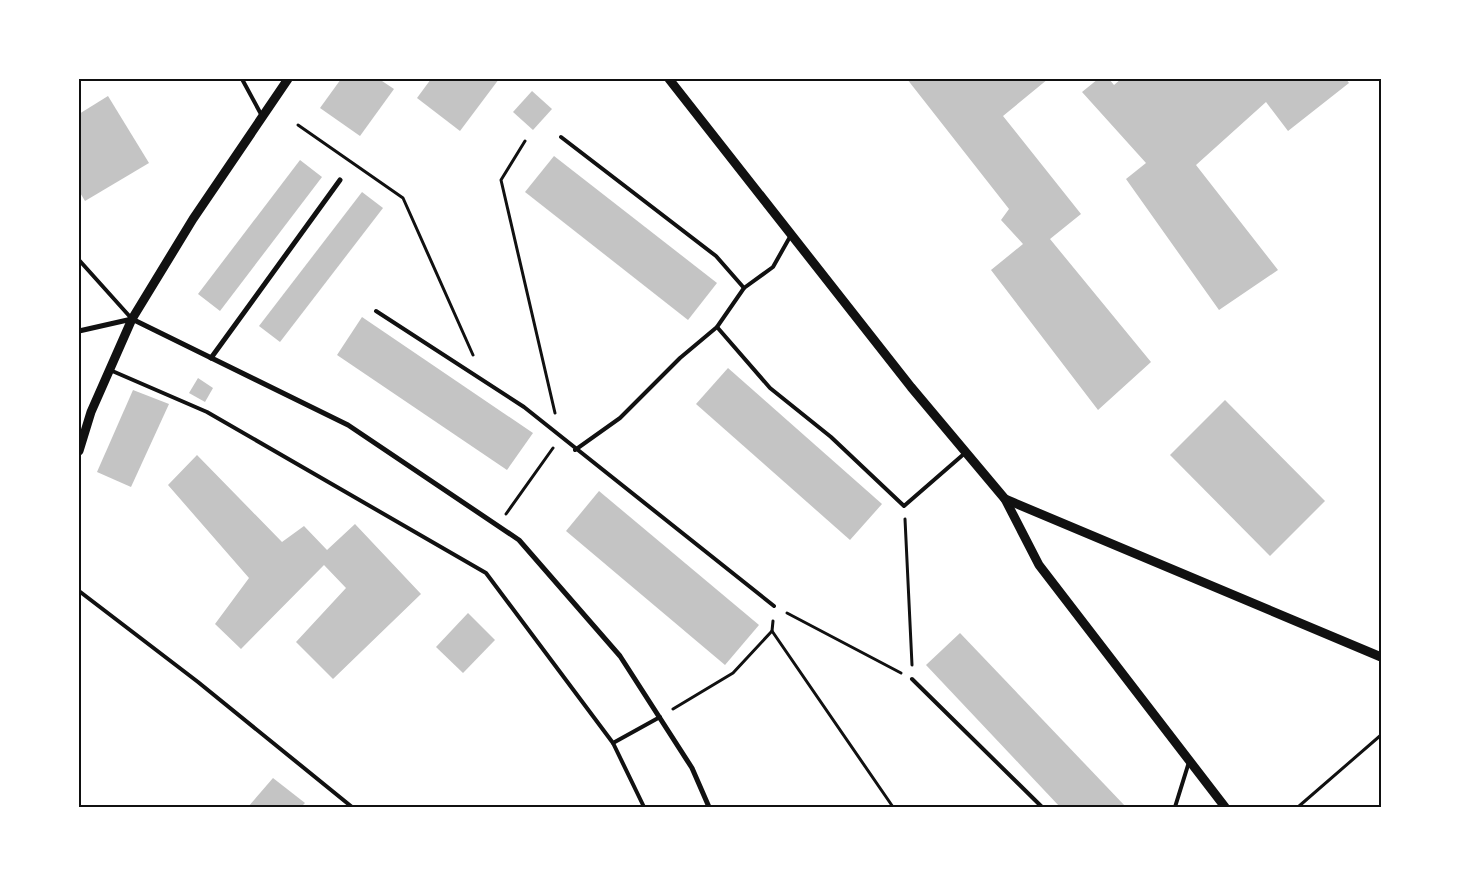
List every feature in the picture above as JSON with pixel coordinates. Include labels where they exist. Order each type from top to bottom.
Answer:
[{"type":"street","points":[[79,451],[92,412],[132,319],[193,219],[288,79]]},
{"type":"street","points":[[669,79],[911,387],[1005,499],[1039,565],[1225,807]]},
{"type":"street","points":[[211,358],[340,180]]},
{"type":"street","points":[[79,330],[132,319],[348,424],[519,540],[620,656],[692,768],[709,807]]},
{"type":"street","points":[[1005,499],[1381,657]]},
{"type":"lane","points":[[242,79],[263,118]]},
{"type":"lane","points":[[562,137],[716,256],[744,288]]},
{"type":"lane","points":[[575,450],[620,418],[680,358],[717,327],[744,288],[773,267],[792,234]]},
{"type":"lane","points":[[79,260],[132,319]]},
{"type":"lane","points":[[376,311],[524,407],[575,450],[774,606]]},
{"type":"lane","points":[[717,327],[770,388],[832,438],[904,506],[966,453]]},
{"type":"lane","points":[[110,370],[207,412],[486,573],[613,742],[644,807]]},
{"type":"lane","points":[[79,591],[198,682],[352,807]]},
{"type":"lane","points":[[912,679],[1042,807]]},
{"type":"lane","points":[[613,742],[660,717]]},
{"type":"lane","points":[[1175,807],[1190,760]]},
{"type":"path","points":[[298,125],[403,198],[485,382]]},
{"type":"path","points":[[497,526],[561,438],[501,180],[525,142]]},
{"type":"path","points":[[904,506],[912,679]]},
{"type":"path","points":[[893,807],[772,632],[774,606],[912,679]]},
{"type":"path","points":[[660,717],[733,672],[772,632]]},
{"type":"path","points":[[1298,807],[1381,735]]},
{"type":"building","points":[[341,79],[379,79],[394,89],[360,136],[320,108]]},
{"type":"building","points":[[431,79],[499,79],[460,131],[417,98]]},
{"type":"building","points":[[907,79],[1048,79],[1003,116],[1081,214],[1050,239],[1151,362],[1098,410],[991,270],[1023,244],[1001,220],[1009,209]]},
{"type":"building","points":[[1098,79],[1109,79],[1114,85],[1121,79],[1346,79],[1349,83],[1288,131],[1266,102],[1196,165],[1278,270],[1219,310],[1126,179],[1146,163],[1082,92]]},
{"type":"building","points":[[532,91],[552,109],[533,130],[513,112]]},
{"type":"building","points":[[108,96],[149,163],[85,201],[79,191],[79,114]]},
{"type":"building","points":[[554,156],[717,283],[688,320],[525,192]]},
{"type":"building","points":[[300,160],[322,177],[220,311],[198,294]]},
{"type":"building","points":[[362,192],[383,208],[280,342],[259,326]]},
{"type":"building","points":[[362,317],[533,433],[507,470],[337,355]]},
{"type":"building","points":[[728,368],[882,504],[850,540],[696,404]]},
{"type":"building","points":[[198,378],[213,388],[205,402],[189,393]]},
{"type":"building","points":[[133,390],[169,404],[131,487],[97,472]]},
{"type":"building","points":[[1225,400],[1325,501],[1270,556],[1170,455]]},
{"type":"building","points":[[197,455],[282,542],[304,526],[327,550],[355,524],[421,594],[333,679],[296,642],[346,588],[324,565],[241,649],[215,624],[249,578],[168,485]]},
{"type":"building","points":[[599,491],[759,625],[725,665],[566,531]]},
{"type":"building","points":[[468,613],[495,640],[463,673],[436,647]]},
{"type":"building","points":[[960,633],[1126,807],[1060,807],[926,665]]},
{"type":"building","points":[[273,778],[305,803],[301,807],[248,807]]}]
